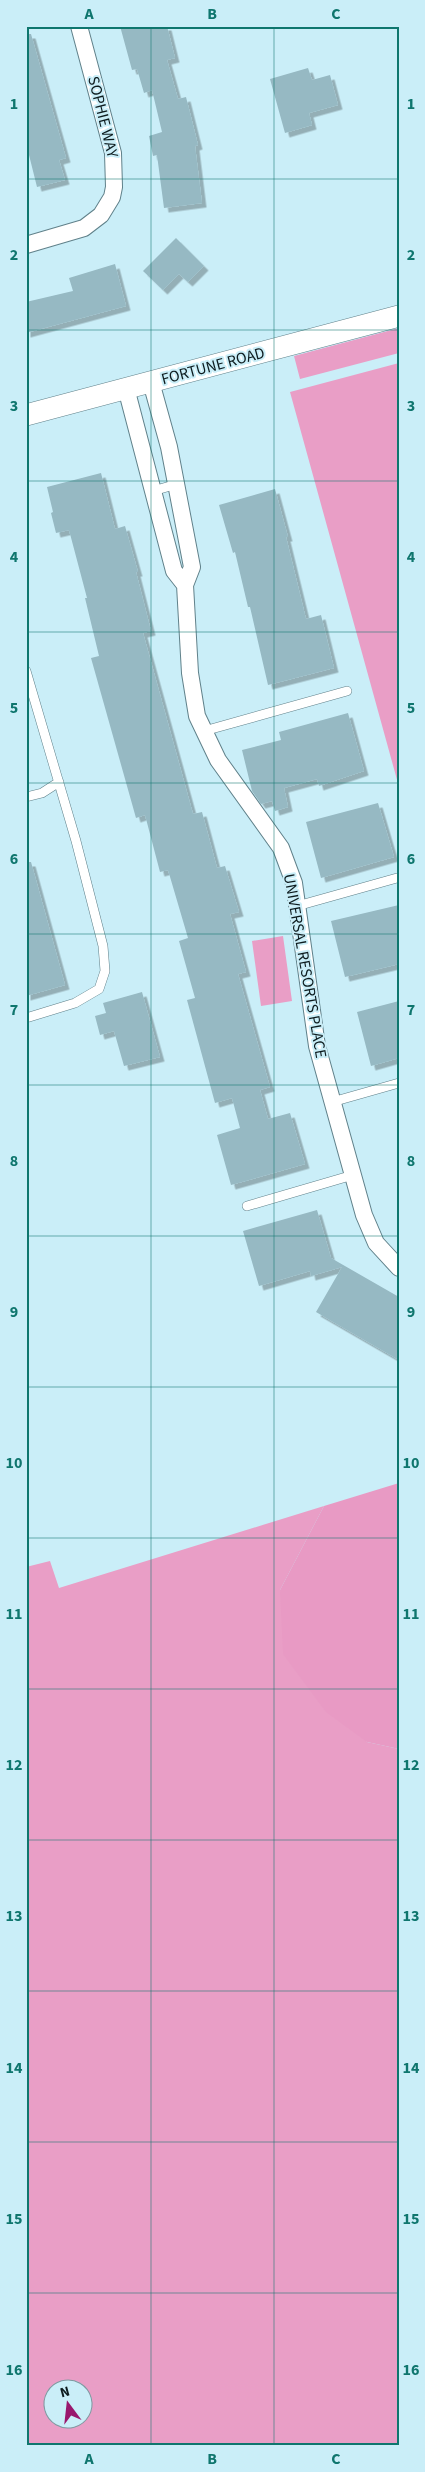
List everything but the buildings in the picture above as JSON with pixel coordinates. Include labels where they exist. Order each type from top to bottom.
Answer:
[{"type":"street","name":"SOPHIE WAY","points":[[26,245],[84,228],[101,215],[112,197],[116,176],[113,152],[79,26]]},
{"type":"street","name":"FORTUNE ROAD","points":[[26,415],[399,316]]},
{"type":"street","name":"UNIVERSAL RESORTS PLACE","points":[[151,382],[177,484],[192,567],[185,585],[190,673],[197,716],[218,760],[281,848],[294,883],[316,1046],[364,1215],[376,1243],[399,1268]]},
{"type":"street","name":"UNIVERSAL RESORTS PLACE","points":[[126,388],[174,571],[185,585]]},
{"type":"lane","points":[[153,491],[177,484]]},
{"type":"lane","points":[[168,545],[187,540]]},
{"type":"lane","points":[[26,671],[59,782],[103,946],[105,971],[99,989],[75,1003],[26,1018]]},
{"type":"lane","points":[[204,731],[347,691]]},
{"type":"lane","points":[[26,797],[42,793],[59,782]]},
{"type":"lane","points":[[297,906],[397,878]]},
{"type":"lane","points":[[332,1102],[399,1083]]},
{"type":"lane","points":[[247,1206],[353,1176]]},
{"type":"shaded area","points":[[399,328],[399,353],[300,379],[294,356]]},
{"type":"shaded area","points":[[399,363],[399,787],[290,392]]},
{"type":"shaded area","points":[[283,936],[292,1001],[261,1006],[252,941]]},
{"type":"shaded area","points":[[399,1483],[399,1749],[367,1742],[326,1712],[283,1654],[280,1590],[324,1506]]},
{"type":"shaded area","points":[[324,1506],[280,1590],[367,1742],[399,1749],[399,2446],[26,2446],[26,1567],[50,1561],[59,1588]]}]
